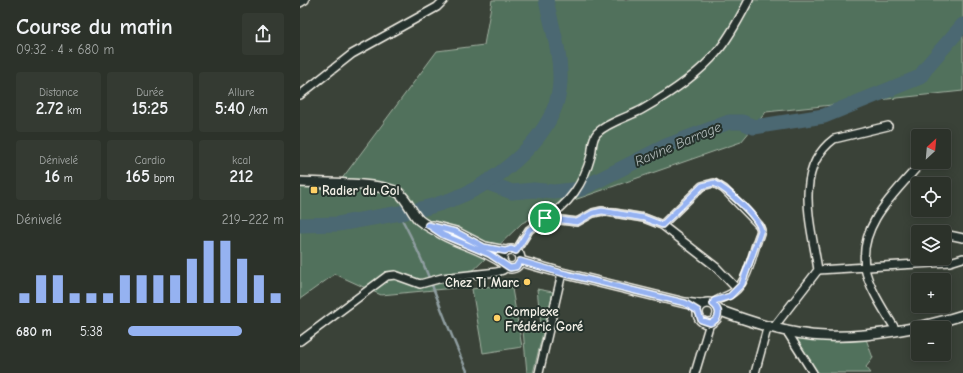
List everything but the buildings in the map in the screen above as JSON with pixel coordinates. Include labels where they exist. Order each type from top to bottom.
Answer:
[{"type":"main road","points":[[300,182],[377,186],[393,189],[405,198],[418,219],[443,235],[489,254],[510,268],[516,267],[520,261],[519,254],[511,249],[505,251],[484,247],[449,229],[428,225]]},
{"type":"main road","points":[[504,265],[502,257],[505,251]]},
{"type":"main road","points":[[520,261],[700,308]]},
{"type":"main road","points":[[713,315],[707,303],[700,308],[699,317],[713,315],[734,317],[786,330],[824,336],[858,335],[896,330],[943,321],[963,315]]},
{"type":"street","points":[[300,3],[305,0]]},
{"type":"street","points":[[300,95],[352,54],[437,7],[444,0]]},
{"type":"street","points":[[516,251],[529,230],[545,218],[559,211],[567,204],[585,173],[591,155],[593,140],[596,134],[604,128],[627,118],[656,101],[706,65],[729,35],[749,0]]},
{"type":"street","points":[[818,270],[807,195],[808,179],[814,166],[827,144],[834,139],[888,126]]},
{"type":"street","points":[[896,330],[878,300],[864,268],[864,249],[869,230],[880,212],[916,169]]},
{"type":"street","points":[[662,225],[702,186],[714,183],[724,189],[756,220],[761,230],[746,274],[737,289],[730,296],[717,300],[705,335],[695,373]]},
{"type":"street","points":[[545,218],[577,222],[593,213],[602,211],[644,218],[662,225],[716,268],[737,289]]},
{"type":"street","points":[[951,235],[963,238]]},
{"type":"street","points":[[755,373],[771,326],[818,270],[950,262],[963,258]]},
{"type":"street","points":[[300,341],[387,276],[394,276],[420,284],[442,278],[497,272],[503,270],[504,265]]},
{"type":"street","points":[[539,373],[562,273]]},
{"type":"street","points":[[786,330],[813,373]]},
{"type":"green space","points":[[492,0],[963,0],[963,91],[766,112],[741,142],[557,206],[522,223],[455,288],[381,295],[335,274],[300,299],[300,188],[338,184],[437,51],[484,45]]},
{"type":"green space","name":"Complexe Frédéric Goré","points":[[511,283],[522,347],[483,353],[472,289]]},
{"type":"green space","points":[[537,289],[553,292],[533,373],[527,373],[523,330],[541,325]]},
{"type":"green space","points":[[795,337],[836,342],[866,339],[873,358],[866,367],[871,373],[817,373]]},
{"type":"waterway","points":[[417,210],[463,195],[477,188],[505,169],[519,157],[543,130],[552,114],[558,98],[560,81],[558,50],[546,0]]},
{"type":"waterway","name":"Ravine Barrage","points":[[486,182],[512,192],[534,190],[554,192],[581,189],[666,146],[729,122],[742,122],[754,127],[824,116],[920,77],[929,64],[963,25]]},
{"type":"waterway","points":[[300,225],[338,224],[406,212]]},
{"type":"waterway","points":[[399,214],[427,273],[468,373]]},
{"type":"place","name":"Radier du Gol","points":[[314,190]]},
{"type":"place","name":"Chez Ti Marc","points":[[527,282]]},
{"type":"place","name":"Complexe Frédéric Goré","points":[[497,318]]},
{"type":"route","points":[[714,183],[724,189],[756,220],[761,230],[742,284],[730,296],[714,301],[713,304],[718,310],[719,314],[718,318],[715,321],[707,323],[701,320],[698,311],[685,303],[537,267],[520,261],[516,267],[510,268],[504,265],[497,258],[443,235],[428,225],[449,229],[484,247],[505,251],[511,249],[516,251],[529,230],[545,218],[567,222],[577,222],[593,213],[602,211],[644,218],[662,225],[702,186],[714,183]]}]
